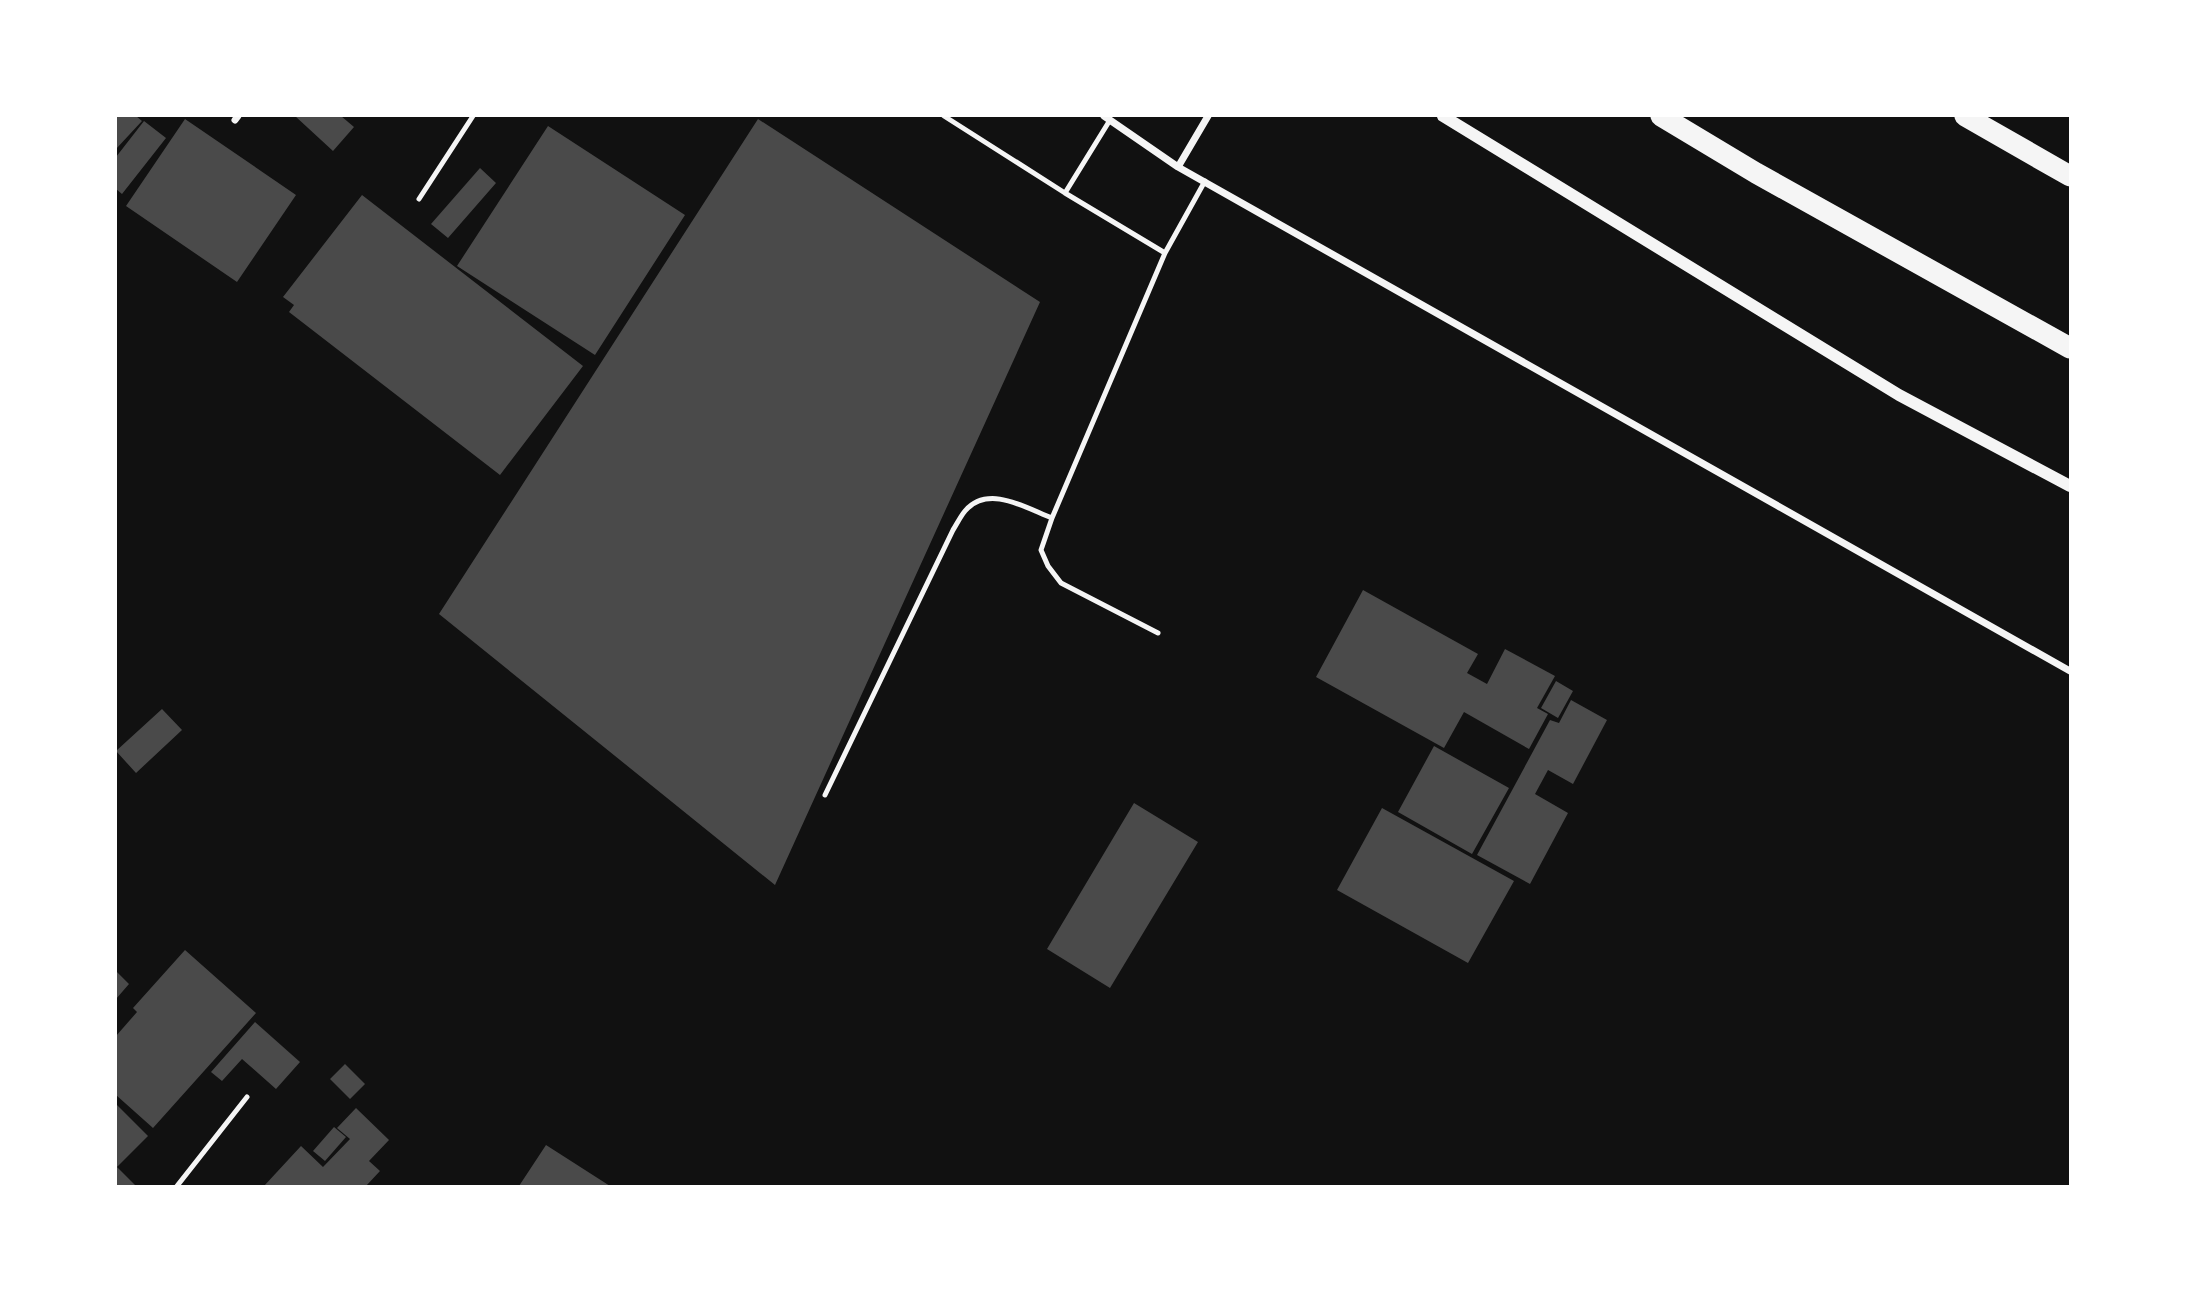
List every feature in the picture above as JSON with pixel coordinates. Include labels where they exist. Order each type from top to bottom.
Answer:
[{"type":"highway","points":[[1661,116],[1756,173],[2070,348]]},
{"type":"highway","points":[[1965,116],[2070,176]]},
{"type":"street","points":[[1178,167],[1208,116]]},
{"type":"street","points":[[1443,116],[1899,395],[2070,486]]},
{"type":"street","points":[[1107,118],[1178,167],[2070,671]]},
{"type":"lane","points":[[419,199],[473,116]]},
{"type":"lane","points":[[944,116],[1165,253]]},
{"type":"lane","points":[[1065,193],[1107,118]]},
{"type":"lane","points":[[1158,633],[1061,583],[1048,566],[1041,550],[1052,518],[1165,253],[1205,181]]},
{"type":"lane","points":[[825,795],[953,530],[966,510],[983,499],[1004,499],[1052,518]]},
{"type":"lane","points":[[177,1186],[247,1097]]},
{"type":"building","points":[[116,116],[136,116],[142,121],[116,149]]},
{"type":"building","points":[[295,116],[341,116],[354,127],[333,151]]},
{"type":"building","points":[[185,119],[296,195],[237,282],[126,206]]},
{"type":"building","points":[[758,119],[1040,302],[775,885],[439,614]]},
{"type":"building","points":[[144,121],[166,138],[122,194],[116,189],[116,157]]},
{"type":"building","points":[[548,126],[685,215],[595,355],[457,266]]},
{"type":"building","points":[[480,168],[496,183],[448,238],[431,224]]},
{"type":"building","points":[[362,195],[583,366],[500,475],[289,312],[294,305],[283,297]]},
{"type":"building","points":[[1363,590],[1478,654],[1467,673],[1487,684],[1505,649],[1555,676],[1537,708],[1548,714],[1529,749],[1464,712],[1444,748],[1316,677]]},
{"type":"building","points":[[1556,681],[1573,691],[1558,718],[1541,708]]},
{"type":"building","points":[[1571,700],[1607,720],[1573,784],[1548,770],[1535,794],[1568,813],[1530,884],[1477,855],[1550,720],[1559,723]]},
{"type":"building","points":[[162,709],[182,730],[136,773],[116,751]]},
{"type":"building","points":[[1434,746],[1509,788],[1472,854],[1398,812]]},
{"type":"building","points":[[1134,803],[1198,842],[1110,988],[1047,949]]},
{"type":"building","points":[[1382,808],[1514,881],[1468,963],[1337,890]]},
{"type":"building","points":[[185,950],[256,1013],[153,1128],[116,1095],[116,1036],[137,1012],[133,1008]]},
{"type":"building","points":[[116,971],[129,984],[116,999]]},
{"type":"building","points":[[255,1022],[300,1062],[276,1089],[242,1059],[222,1081],[211,1072]]},
{"type":"building","points":[[345,1064],[365,1084],[350,1099],[330,1079]]},
{"type":"building","points":[[116,1104],[148,1136],[117,1167],[136,1186],[116,1186]]},
{"type":"building","points":[[356,1108],[389,1140],[369,1161],[380,1171],[366,1186],[264,1186],[301,1146],[323,1167],[350,1139],[337,1128]]},
{"type":"building","points":[[334,1127],[346,1137],[325,1161],[313,1151]]},
{"type":"building","points":[[546,1145],[610,1186],[519,1186]]}]
